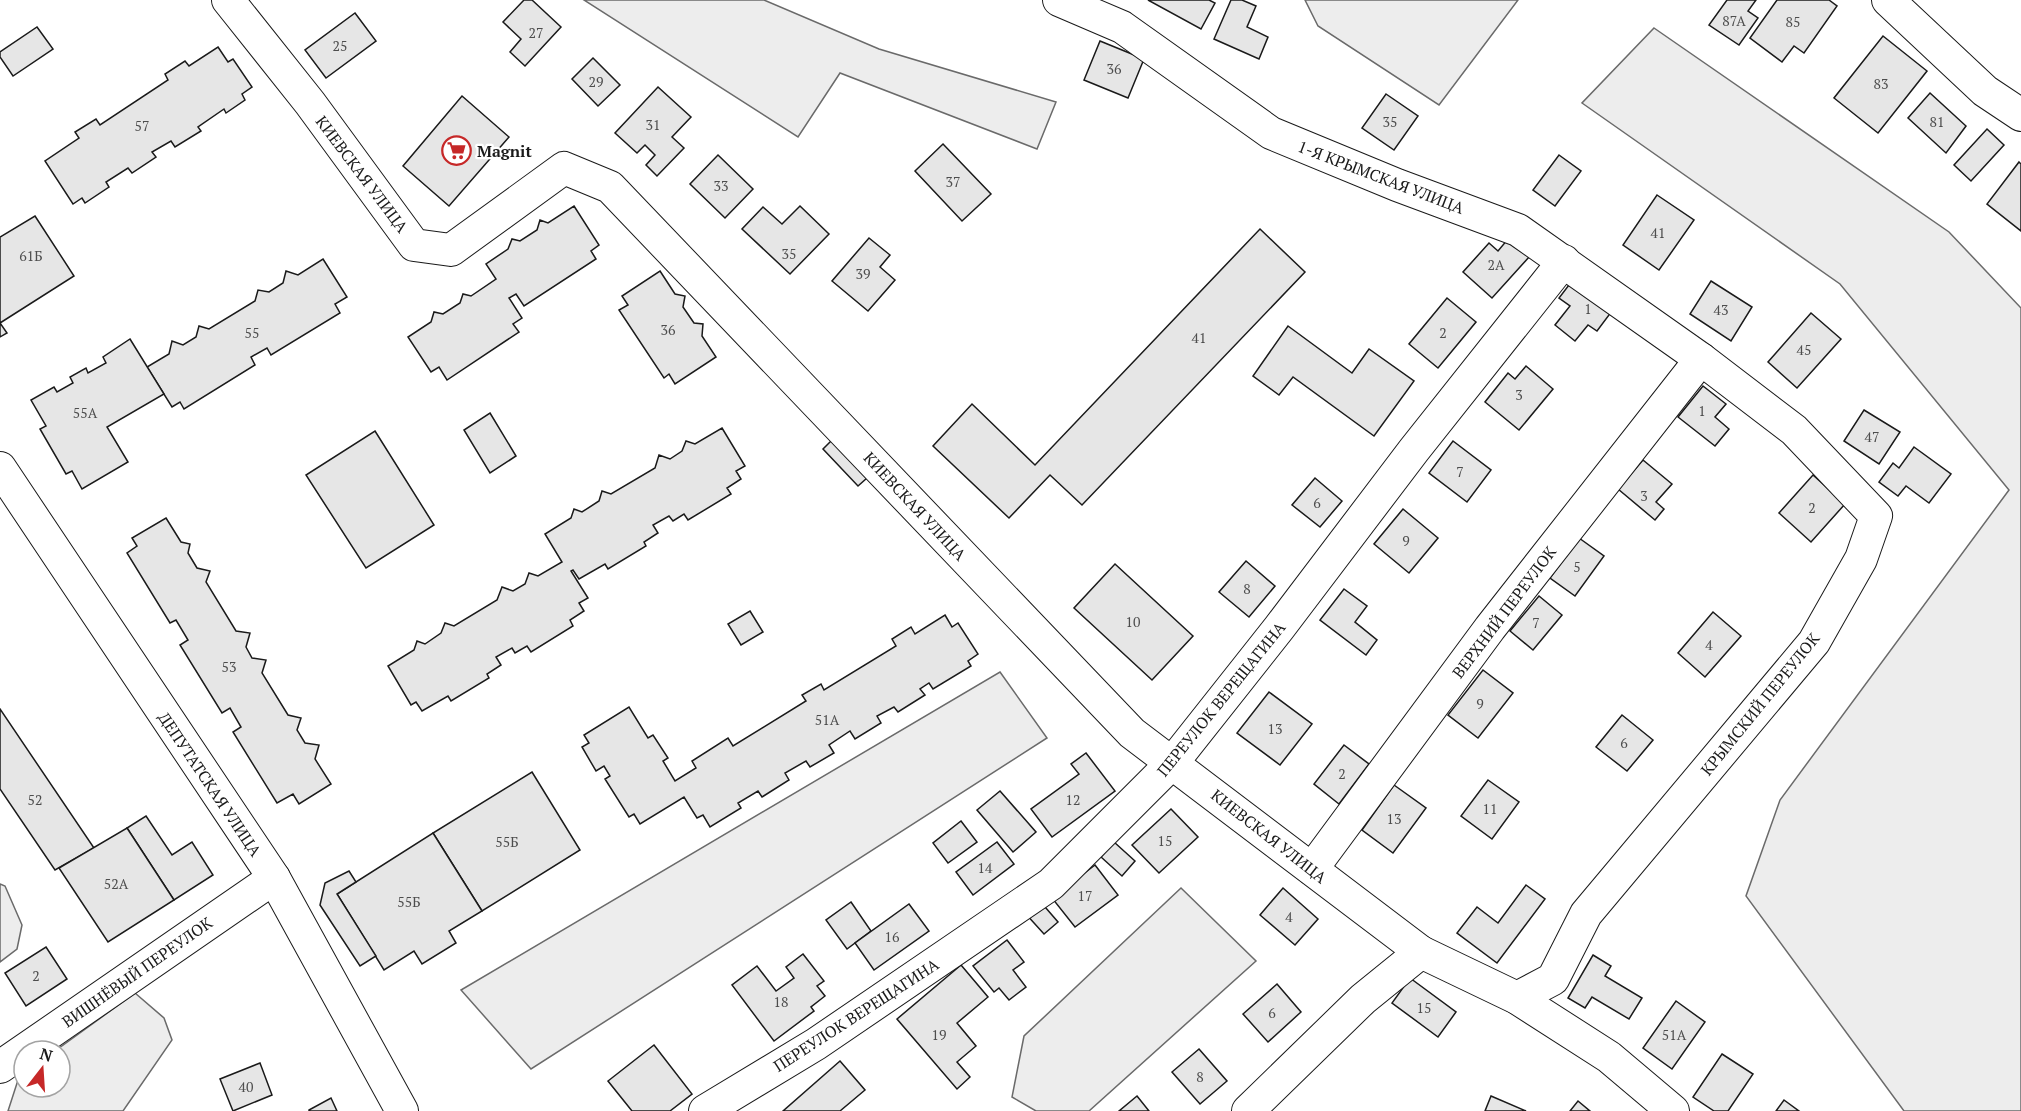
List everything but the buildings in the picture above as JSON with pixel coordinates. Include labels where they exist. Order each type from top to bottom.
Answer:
[{"type":"street","name":"КИЕВСКАЯ УЛИЦА","points":[[228,0],[310,103],[414,245],[451,250],[564,168],[610,187],[1124,724],[1421,952],[1517,998],[1609,1058],[1673,1111]]},
{"type":"street","name":"1-Я КРЫМСКАЯ УЛИЦА","points":[[1059,0],[1122,27],[1271,134],[1403,188],[1518,230],[1701,359]]},
{"type":"street","points":[[1888,0],[1985,91],[2021,115]]},
{"type":"street","name":"ПЕРЕУЛОК ВЕРЕЩАГИНА","points":[[705,1111],[816,1044],[1051,884],[1173,762],[1279,628],[1414,450],[1564,261]]},
{"type":"street","name":"ВЕРХНИЙ ПЕРЕУЛОК","points":[[1312,870],[1490,628],[1701,359]]},
{"type":"street","name":"КРЫМСКИЙ ПЕРЕУЛОК","points":[[1517,998],[1553,979],[1586,914],[1814,642],[1861,559],[1876,516],[1794,430],[1701,359]]},
{"type":"street","name":"ДЕПУТАТСКАЯ УЛИЦА","points":[[0,468],[274,878],[402,1111]]},
{"type":"street","name":"ВИШНЁВЫЙ ПЕРЕУЛОК","points":[[0,1067],[274,878]]},
{"type":"street","points":[[1248,1111],[1363,999],[1421,952]]},
{"type":"shaded area","points":[[584,0],[764,0],[879,49],[1056,102],[1037,149],[840,73],[798,137]]},
{"type":"shaded area","points":[[1305,0],[1518,0],[1439,105],[1318,26]]},
{"type":"shaded area","points":[[1654,28],[1949,232],[2021,308],[2021,1111],[1904,1111],[1746,896],[1780,800],[2009,490],[1840,284],[1582,103]]},
{"type":"shaded area","points":[[1000,672],[1047,738],[531,1069],[461,990]]},
{"type":"shaded area","points":[[0,884],[5,886],[22,925],[17,949],[0,962]]},
{"type":"shaded area","points":[[1181,888],[1256,961],[1089,1111],[1036,1111],[1012,1097],[1024,1036]]},
{"type":"shaded area","points":[[135,993],[164,1018],[172,1040],[123,1111],[8,1111],[12,1099],[72,1099],[72,1039]]},
{"type":"place","name":"Magnit","points":[[456,151]]}]
